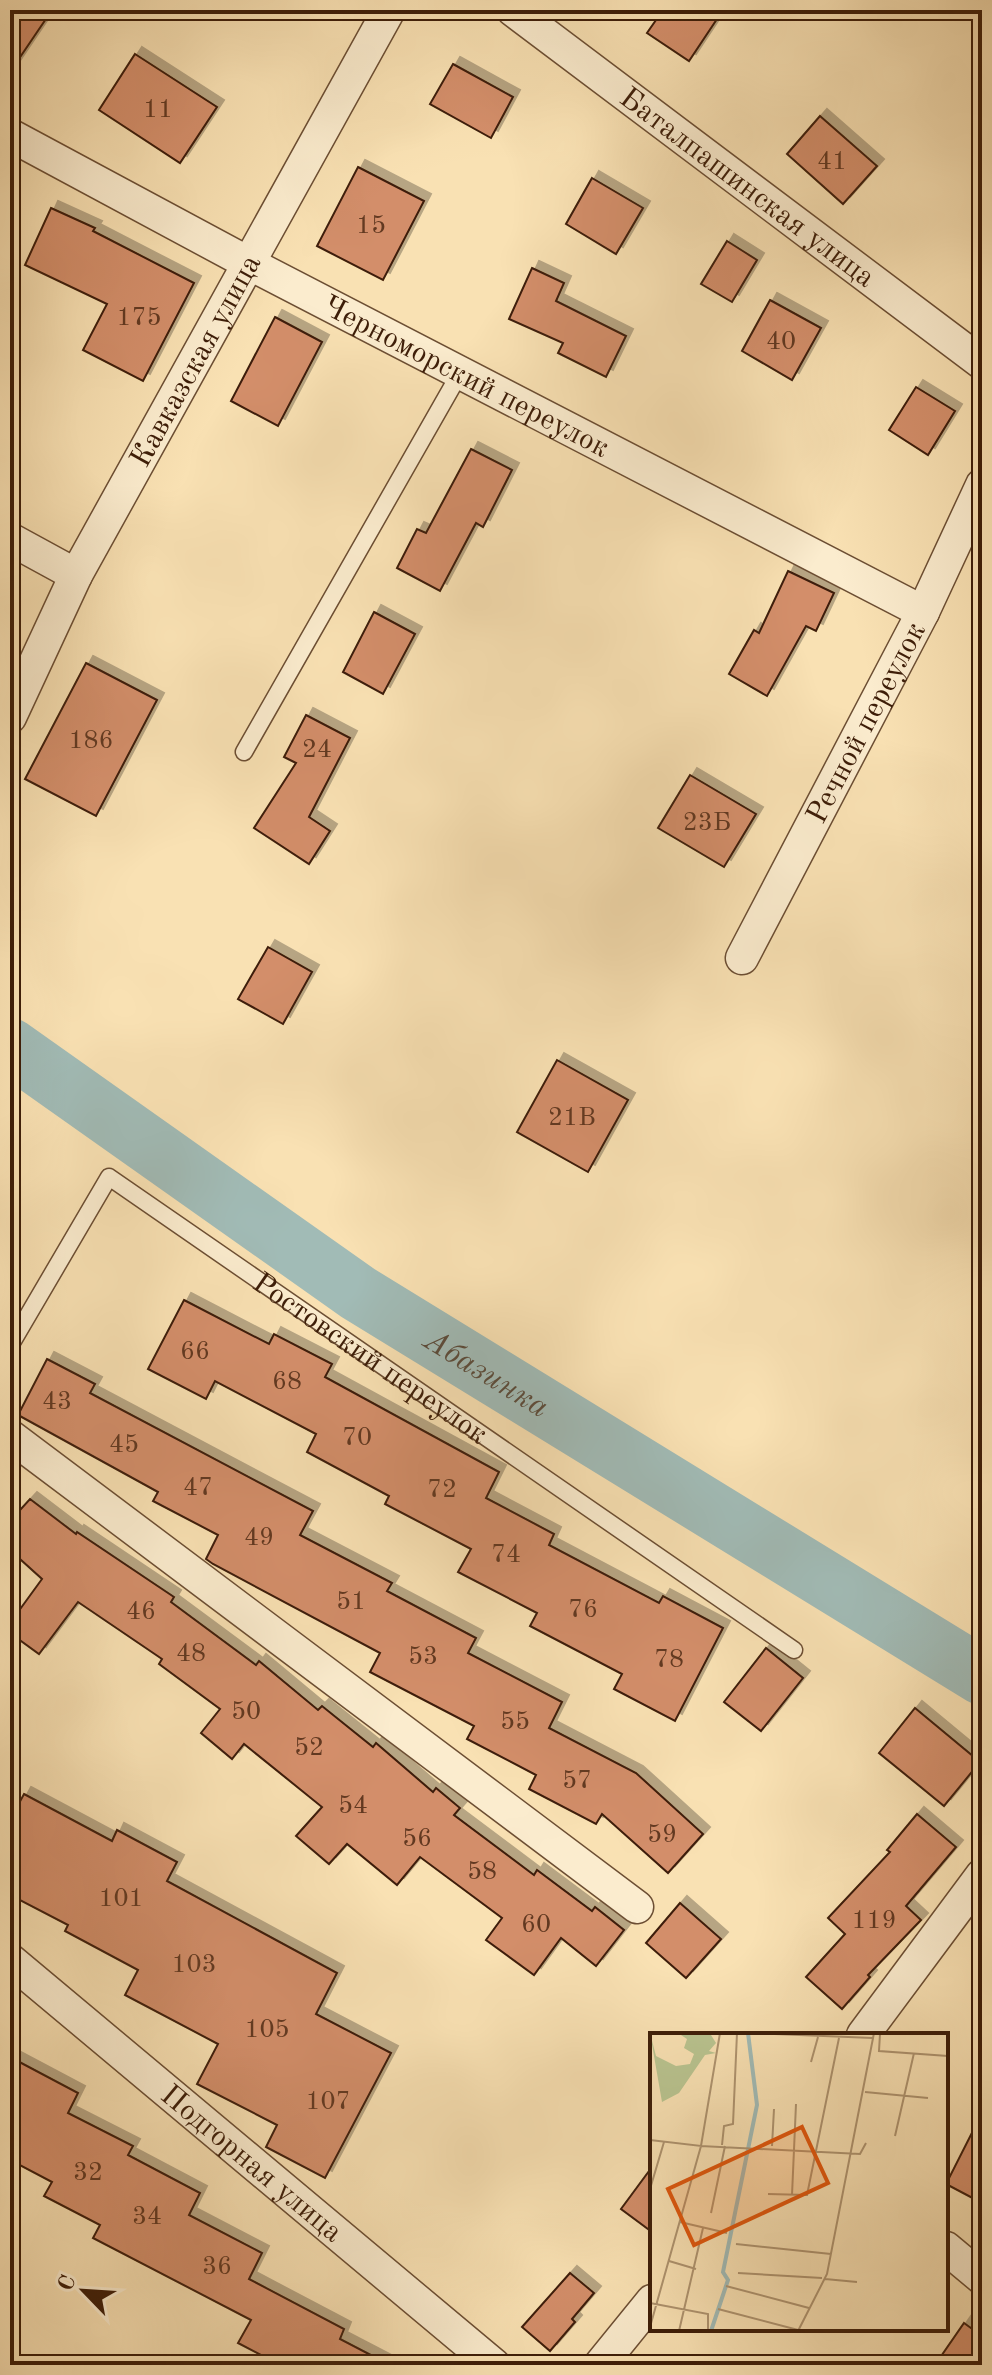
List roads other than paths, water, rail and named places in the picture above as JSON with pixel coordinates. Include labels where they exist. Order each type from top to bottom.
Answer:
[{"type":"street","name":"Кавказская улица","points":[[10,717],[76,575],[389,10]]},
{"type":"street","name":"Баталпашинская улица","points":[[513,10],[982,363]]},
{"type":"street","name":"Черноморский переулок","points":[[10,135],[250,264],[923,612]]},
{"type":"street","name":"Речной переулок","points":[[742,958],[923,612],[982,485]]},
{"type":"street","points":[[10,539],[76,575]]},
{"type":"street","points":[[10,1436],[637,1907]]},
{"type":"street","points":[[864,2033],[982,1875]]},
{"type":"street","name":"Подгорная улица","points":[[10,1960],[494,2365]]},
{"type":"street","points":[[948,2250],[982,2278]]},
{"type":"street","points":[[600,2365],[650,2303]]},
{"type":"lane","points":[[244,752],[460,373]]},
{"type":"lane","name":"Ростовский переулок","points":[[10,1346],[109,1177],[794,1650]]},
{"type":"waterway","name":"Абазинка","points":[[10,1047],[358,1293],[982,1676]]}]
